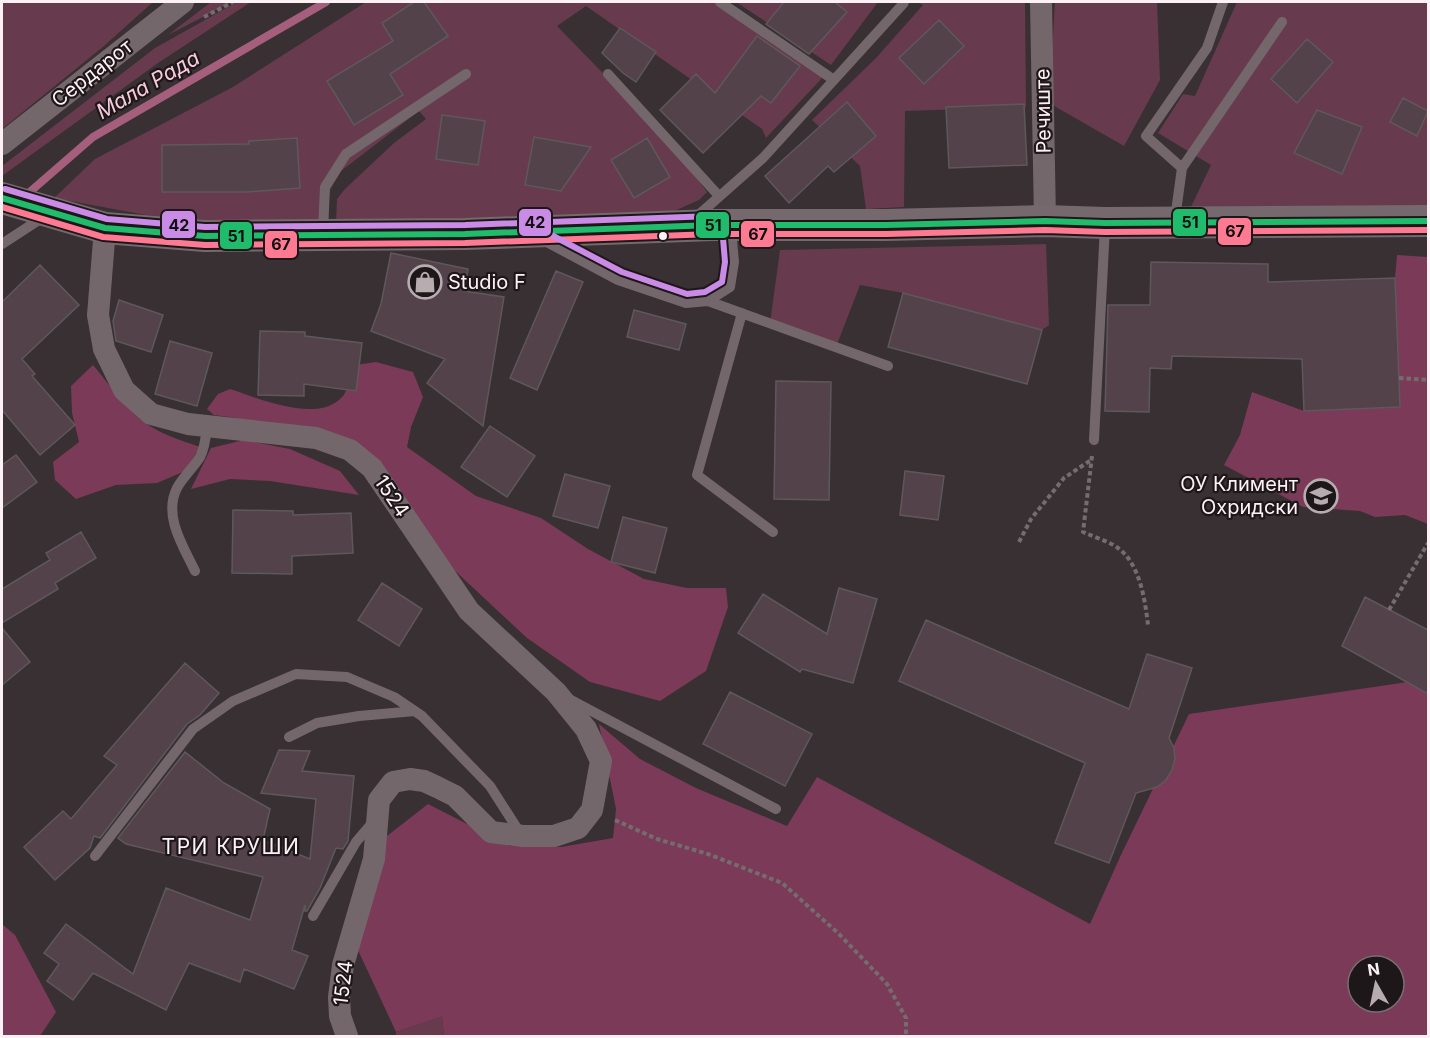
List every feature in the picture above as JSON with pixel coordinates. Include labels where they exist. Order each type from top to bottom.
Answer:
[{"type":"main road","points":[[2,198],[105,228],[205,236],[1046,221],[1105,223],[1428,221]]},
{"type":"street","name":"Сердарот","points":[[2,144],[183,2]]},
{"type":"street","name":"Речиште","points":[[1041,2],[1046,221]]},
{"type":"street","name":"1524","points":[[105,228],[98,315],[104,349],[124,390],[151,414],[188,424],[316,438],[350,450],[372,468],[469,611],[556,692],[586,729],[601,761],[592,810],[578,828],[554,836],[523,836],[491,832],[455,796],[424,781],[410,779],[393,782],[379,800],[374,860],[343,965],[339,997],[340,1030]]},
{"type":"lane","points":[[720,2],[834,80]]},
{"type":"lane","points":[[686,226],[763,158],[904,2]]},
{"type":"lane","points":[[1182,168],[1146,136],[1207,48],[1223,2]]},
{"type":"lane","points":[[1175,222],[1182,168],[1282,22]]},
{"type":"lane","points":[[323,235],[325,187],[346,154],[466,74]]},
{"type":"lane","points":[[608,74],[719,196]]},
{"type":"lane","points":[[2,244],[51,213]]},
{"type":"lane","points":[[1094,440],[1105,223]]},
{"type":"lane","points":[[526,232],[618,280],[686,303],[708,300],[730,287],[734,262],[731,225]]},
{"type":"lane","points":[[708,300],[888,366]]},
{"type":"lane","points":[[742,313],[697,475],[773,532]]},
{"type":"lane","points":[[195,571],[176,533],[172,512],[177,488],[201,456],[207,426]]},
{"type":"lane","points":[[94,856],[193,729],[234,701],[296,674],[347,677],[394,697],[415,711],[490,786],[523,836]]},
{"type":"lane","points":[[556,692],[776,809]]},
{"type":"lane","points":[[289,736],[318,723],[359,716],[415,711]]},
{"type":"lane","points":[[313,916],[356,842],[377,818]]},
{"type":"path","points":[[1399,378],[1428,380]]},
{"type":"path","points":[[1094,440],[1083,532],[1118,548],[1133,565],[1146,606],[1148,626]]},
{"type":"path","points":[[1019,542],[1031,519],[1064,478],[1091,460]]},
{"type":"path","points":[[1389,610],[1428,543]]},
{"type":"path","points":[[592,810],[657,839],[708,854],[783,883],[839,934],[887,984],[906,1018],[906,1036]]},
{"type":"shaded area","points":[[2,2],[153,2],[104,46],[2,129]]},
{"type":"shaded area","points":[[211,2],[232,2],[168,35]]},
{"type":"shaded area","points":[[237,2],[251,2],[158,63],[2,176],[2,166],[155,48]]},
{"type":"shaded area","points":[[366,2],[722,2],[824,76],[766,138],[762,129],[586,6],[557,26],[670,142],[707,192],[699,200],[672,212],[336,223],[337,199],[394,143],[426,119],[419,111],[341,171],[326,197],[323,223],[228,222],[146,215],[54,198],[95,159],[233,87]]},
{"type":"shaded area","points":[[736,2],[878,2],[831,65]]},
{"type":"shaded area","points":[[917,2],[1025,2],[1026,107],[905,111],[904,207],[866,209],[860,166],[812,120],[876,58],[923,5]]},
{"type":"shaded area","points":[[1055,2],[1157,2],[1160,80],[1124,146],[1049,103]]},
{"type":"shaded area","points":[[1237,2],[1428,2],[1428,211],[1190,209],[1211,165],[1158,133],[1183,94],[1195,96]]},
{"type":"shaded area","points":[[1046,244],[1049,325],[1042,330],[903,293],[860,285],[836,347],[770,323],[780,250]]},
{"type":"shaded area","points":[[1397,255],[1428,257],[1428,524],[1405,515],[1375,517],[1360,511],[1303,507],[1224,465],[1240,435],[1252,392],[1304,411],[1400,407],[1395,278]]},
{"type":"shaded area","points":[[376,362],[413,372],[423,397],[411,427],[407,447],[476,496],[541,518],[588,549],[644,579],[687,588],[726,588],[728,607],[706,671],[660,701],[590,682],[527,638],[452,568],[379,464],[236,418],[214,415],[207,409],[218,394],[230,389],[288,407],[319,408],[332,404],[343,396],[356,365]]},
{"type":"shaded area","points":[[93,365],[121,400],[140,419],[161,432],[200,447],[185,471],[157,483],[116,485],[76,499],[55,480],[53,462],[79,442],[72,413],[71,386]]},
{"type":"shaded area","points":[[244,440],[290,449],[340,471],[359,495],[270,481],[230,479],[191,489],[211,448]]},
{"type":"shaded area","points":[[1428,679],[1428,1036],[444,1036],[442,1016],[396,1032],[357,948],[387,836],[428,804],[510,846],[561,847],[613,838],[616,809],[599,724],[640,759],[696,788],[787,826],[817,777],[1090,924],[1189,714]]},
{"type":"shaded area","points":[[2,924],[15,935],[56,1012],[40,1036],[2,1036]]},
{"type":"shaded area","points":[[442,1015],[444,1036],[396,1036],[396,1032]]},
{"type":"building","points":[[414,2],[424,2],[448,36],[390,74],[403,95],[354,125],[327,81],[393,41],[382,23]]},
{"type":"building","points":[[784,2],[835,2],[847,12],[809,54],[766,24]]},
{"type":"building","points":[[939,20],[964,46],[924,84],[899,58]]},
{"type":"building","points":[[620,28],[656,52],[636,82],[602,53]]},
{"type":"building","points":[[757,36],[800,66],[771,103],[761,96],[703,153],[660,110],[696,74],[715,93]]},
{"type":"building","points":[[1307,39],[1333,62],[1297,103],[1271,79]]},
{"type":"building","points":[[1403,98],[1428,111],[1417,136],[1390,122]]},
{"type":"building","points":[[847,102],[876,136],[834,172],[828,166],[789,203],[765,176]]},
{"type":"building","points":[[1024,104],[1027,165],[949,168],[946,107]]},
{"type":"building","points":[[1317,110],[1362,127],[1342,174],[1294,153]]},
{"type":"building","points":[[442,115],[485,121],[478,165],[436,159]]},
{"type":"building","points":[[534,137],[591,147],[561,191],[525,185]]},
{"type":"building","points":[[297,138],[300,188],[246,192],[162,192],[162,145],[249,144],[249,141]]},
{"type":"building","points":[[647,138],[670,177],[634,198],[611,160]]},
{"type":"building","points":[[391,253],[468,269],[464,291],[504,297],[483,426],[427,383],[445,359],[371,331],[381,304]]},
{"type":"building","points":[[1151,262],[1268,264],[1268,282],[1395,278],[1400,407],[1304,411],[1302,359],[1172,356],[1171,369],[1150,368],[1149,412],[1105,411],[1108,305],[1150,305]]},
{"type":"building","points":[[40,265],[79,305],[22,359],[35,374],[32,376],[75,425],[40,455],[2,410],[2,302]]},
{"type":"building","points":[[556,271],[583,282],[537,390],[510,378]]},
{"type":"building","points":[[903,293],[1042,330],[1027,384],[888,347]]},
{"type":"building","points":[[119,300],[163,315],[151,352],[116,341],[113,321]]},
{"type":"building","points":[[634,310],[686,324],[679,350],[627,337]]},
{"type":"building","points":[[260,331],[305,332],[305,336],[362,343],[356,391],[304,384],[304,396],[258,395]]},
{"type":"building","points":[[170,341],[212,353],[197,406],[155,394]]},
{"type":"building","points":[[776,381],[831,382],[829,500],[774,499]]},
{"type":"building","points":[[490,426],[535,456],[507,497],[461,467]]},
{"type":"building","points":[[16,455],[37,482],[2,508],[2,465]]},
{"type":"building","points":[[905,471],[944,476],[938,520],[900,515]]},
{"type":"building","points":[[565,474],[610,486],[598,528],[553,516]]},
{"type":"building","points":[[233,510],[293,511],[293,515],[351,513],[353,553],[292,556],[292,574],[232,573]]},
{"type":"building","points":[[623,517],[667,528],[655,573],[611,562]]},
{"type":"building","points":[[81,532],[96,558],[55,583],[58,589],[2,623],[2,589],[50,560],[46,553]]},
{"type":"building","points":[[382,583],[422,609],[399,646],[358,620]]},
{"type":"building","points":[[839,588],[877,599],[853,683],[802,669],[800,672],[738,633],[763,594],[827,634]]},
{"type":"building","points":[[1365,597],[1428,630],[1428,694],[1342,646]]},
{"type":"building","points":[[926,620],[1129,709],[1147,654],[1192,668],[1169,738],[1174,748],[1175,759],[1172,770],[1166,780],[1157,787],[1136,793],[1109,863],[1055,843],[1085,763],[899,681]]},
{"type":"building","points":[[2,628],[30,662],[2,685]]},
{"type":"building","points":[[185,663],[219,693],[200,715],[187,724],[100,838],[94,836],[90,848],[55,880],[24,847],[63,811],[71,819],[117,765],[104,756]]},
{"type":"building","points":[[730,692],[812,734],[785,786],[703,744]]},
{"type":"building","points":[[279,750],[310,751],[302,771],[354,776],[348,841],[343,849],[336,848],[320,888],[307,911],[305,911],[305,905],[292,950],[308,956],[294,989],[244,969],[240,982],[189,963],[166,1010],[93,973],[73,1000],[47,981],[59,964],[44,953],[66,924],[133,974],[166,888],[250,920],[263,877],[126,844],[118,838],[185,752],[224,783],[270,809],[263,840],[310,859],[316,799],[261,793]]},
{"type":"waterway","name":"Мала Рада","points":[[24,197],[93,137],[326,2]]},
{"type":"transit line","name":"42","points":[[5,189],[107,219],[205,227],[465,225],[713,216]]},
{"type":"transit line","name":"51","points":[[2,198],[105,228],[205,236],[465,234],[713,225],[886,225],[1045,221],[1105,223],[1428,221]]},
{"type":"transit line","name":"67","points":[[2,207],[103,237],[205,245],[465,243],[713,234],[886,234],[1045,230],[1105,232],[1428,230]]},
{"type":"transit line","name":"42","points":[[536,227],[622,272],[687,294],[705,292],[722,282],[725,262],[722,226]]},
{"type":"place","name":"Studio F","points":[[425,282]]},
{"type":"place","name":"ОУ Климент Охридски","points":[[1321,496]]},
{"type":"district","name":"ТРИ КРУШИ","points":[[231,847]]}]
